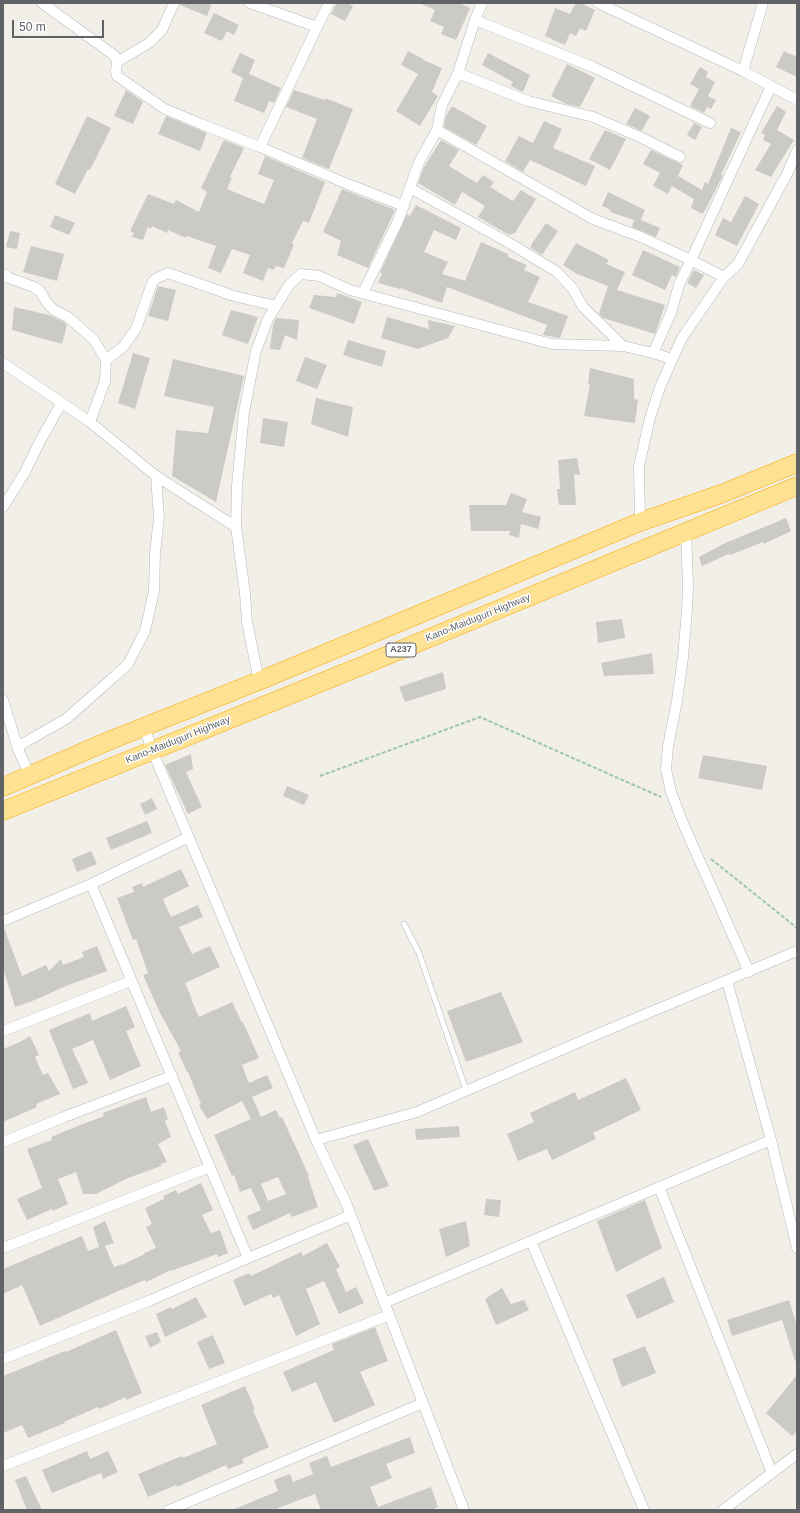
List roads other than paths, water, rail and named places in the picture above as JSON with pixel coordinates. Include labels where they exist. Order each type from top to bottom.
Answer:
[{"type":"highway","name":"A237","points":[[3,787],[144,727],[259,681],[640,522],[721,494],[797,463]]},
{"type":"highway","name":"Kano-Maiduguri Highway","points":[[3,811],[369,663],[797,486]]},
{"type":"street","points":[[42,3],[115,56],[117,62],[117,76],[165,109],[404,206]]},
{"type":"street","points":[[117,62],[149,43],[162,30],[174,3]]},
{"type":"street","points":[[250,3],[316,27]]},
{"type":"street","points":[[260,147],[316,27],[329,3]]},
{"type":"street","points":[[363,293],[398,221],[419,162],[437,130],[442,105],[458,73],[482,3]]},
{"type":"street","points":[[598,3],[743,71],[797,100]]},
{"type":"street","points":[[743,71],[763,3]]},
{"type":"street","points":[[475,20],[593,67],[710,123]]},
{"type":"street","points":[[458,73],[528,101],[593,117],[680,156]]},
{"type":"street","points":[[653,353],[671,313],[679,285],[690,260],[771,86]]},
{"type":"street","points":[[437,130],[593,219],[641,237],[724,278]]},
{"type":"street","points":[[640,522],[639,466],[650,418],[660,387],[682,338],[724,278],[738,264],[787,174],[797,151]]},
{"type":"street","points":[[410,188],[511,244],[557,272],[573,289],[583,307],[623,346]]},
{"type":"street","points":[[106,360],[123,347],[136,329],[152,283],[155,279],[168,273],[234,296],[276,306]]},
{"type":"street","points":[[3,274],[8,278],[34,287],[40,291],[47,303],[54,310],[68,317],[94,340],[106,360],[104,381],[90,422]]},
{"type":"street","points":[[259,681],[247,622],[246,593],[236,527],[237,486],[244,412],[256,351],[268,319],[289,285],[301,274],[319,276],[350,290],[552,344],[623,346],[672,359]]},
{"type":"street","points":[[3,363],[61,404],[90,422],[156,476],[236,527]]},
{"type":"street","points":[[3,507],[25,472],[40,441],[61,404]]},
{"type":"street","points":[[18,749],[22,744],[66,719],[124,668],[132,657],[145,631],[154,591],[155,553],[159,518],[156,476]]},
{"type":"street","points":[[686,532],[688,586],[684,649],[677,701],[666,762],[668,781],[675,803],[749,972]]},
{"type":"street","points":[[3,700],[18,749],[30,776]]},
{"type":"street","points":[[144,727],[152,750],[316,1140],[351,1216],[464,1510]]},
{"type":"street","points":[[3,921],[91,884],[189,838]]},
{"type":"street","points":[[91,884],[248,1258]]},
{"type":"street","points":[[316,1140],[417,1112],[605,1031],[797,951]]},
{"type":"street","points":[[3,1031],[131,981]]},
{"type":"street","points":[[727,981],[771,1140],[797,1248]]},
{"type":"street","points":[[3,1142],[172,1076]]},
{"type":"street","points":[[384,1303],[771,1140]]},
{"type":"street","points":[[3,1248],[210,1168]]},
{"type":"street","points":[[659,1187],[772,1473]]},
{"type":"street","points":[[3,1359],[151,1300],[351,1216]]},
{"type":"street","points":[[531,1241],[644,1510]]},
{"type":"street","points":[[3,1466],[389,1315]]},
{"type":"street","points":[[169,1510],[181,1507],[423,1403]]},
{"type":"street","points":[[723,1510],[797,1454]]},
{"type":"lane","points":[[404,924],[419,953],[466,1090]]}]
